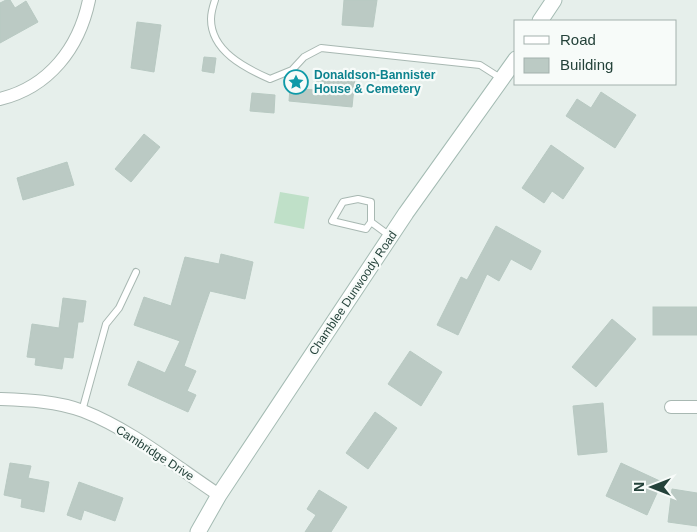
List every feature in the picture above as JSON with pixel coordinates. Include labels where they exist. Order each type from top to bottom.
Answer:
[{"type":"street","points":[[0,100],[20,94],[48,75],[71,51],[85,20],[89,0]]},
{"type":"street","points":[[541,20],[554,0]]},
{"type":"street","name":"Chamblee Dunwoody Road","points":[[198,532],[219,495],[391,236],[514,62]]},
{"type":"street","name":"Cambridge Drive","points":[[0,399],[36,401],[82,411],[121,430],[219,495]]},
{"type":"street","points":[[671,407],[697,407]]},
{"type":"lane","points":[[214,0],[211,19],[214,35],[226,53],[252,71],[270,79],[292,70],[304,56],[321,48],[480,65],[502,79]]},
{"type":"lane","points":[[358,199],[371,202],[371,222],[366,229],[332,221],[343,202],[358,199]]},
{"type":"lane","points":[[371,222],[391,236]]},
{"type":"lane","points":[[82,411],[106,324],[119,308],[136,272]]},
{"type":"green space","points":[[280,192],[309,197],[304,229],[274,223]]},
{"type":"building","points":[[10,0],[15,8],[26,1],[38,22],[0,43],[0,3]]},
{"type":"building","points":[[344,0],[377,0],[373,27],[342,25]]},
{"type":"building","points":[[137,22],[161,25],[154,72],[131,68]]},
{"type":"building","points":[[204,57],[216,58],[214,73],[202,71]]},
{"type":"building","points":[[317,74],[355,78],[352,107],[289,101],[290,88],[316,90]]},
{"type":"building","points":[[601,92],[636,115],[615,148],[566,116],[577,99],[591,108]]},
{"type":"building","points":[[252,93],[275,95],[274,113],[250,111]]},
{"type":"building","points":[[144,134],[160,147],[131,182],[115,169]]},
{"type":"building","points":[[551,145],[584,168],[563,199],[552,191],[544,203],[522,188]]},
{"type":"building","points":[[67,162],[74,185],[23,200],[17,178]]},
{"type":"building","points":[[496,226],[541,251],[531,270],[511,259],[499,281],[487,274],[458,335],[437,325],[461,277],[467,280]]},
{"type":"building","points":[[221,254],[253,262],[245,299],[210,291],[184,366],[196,371],[187,391],[196,395],[188,412],[128,385],[138,361],[165,373],[180,341],[134,325],[144,297],[171,306],[185,257],[219,264]]},
{"type":"building","points":[[63,298],[86,301],[83,322],[78,322],[73,358],[64,357],[62,369],[35,365],[36,358],[27,357],[32,324],[59,328]]},
{"type":"building","points":[[653,307],[697,307],[697,335],[653,335]]},
{"type":"building","points":[[612,319],[636,339],[596,387],[572,367]]},
{"type":"building","points":[[410,351],[442,372],[421,406],[388,384]]},
{"type":"building","points":[[603,403],[607,452],[578,455],[573,406]]},
{"type":"building","points":[[375,412],[397,428],[368,469],[346,453]]},
{"type":"building","points":[[10,463],[31,466],[28,478],[49,482],[44,512],[21,507],[22,499],[4,495]]},
{"type":"building","points":[[621,463],[662,482],[647,515],[606,496]]},
{"type":"building","points":[[79,482],[123,498],[115,521],[84,510],[81,520],[67,515]]},
{"type":"building","points":[[672,489],[697,493],[697,526],[668,522]]},
{"type":"building","points":[[319,490],[347,507],[331,532],[305,532],[316,515],[307,509]]},
{"type":"place","name":"Donaldson-Bannister House & Cemetery","points":[[296,82]]}]
